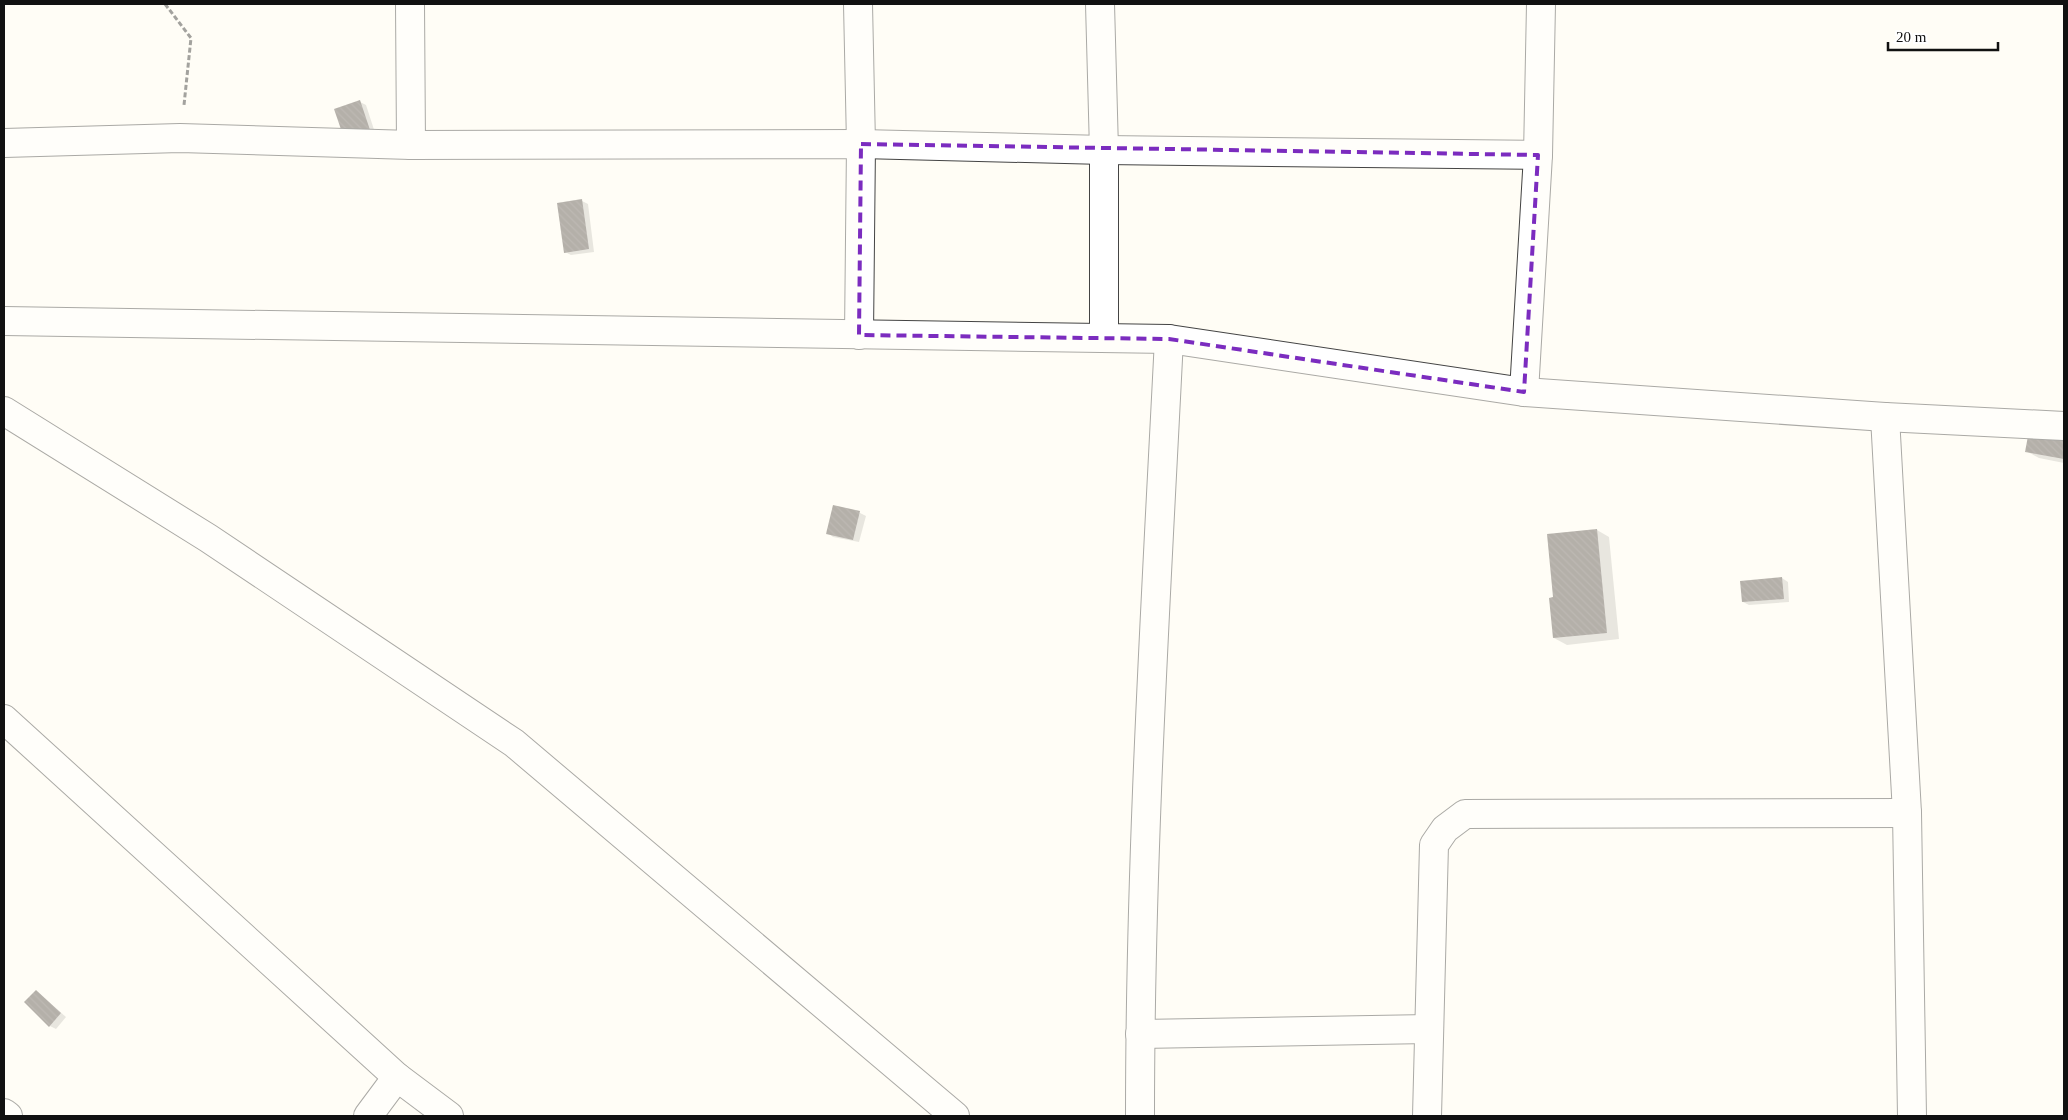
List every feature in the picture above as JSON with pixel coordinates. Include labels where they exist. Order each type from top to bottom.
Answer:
[{"type":"street","points":[[410,4],[411,145]]},
{"type":"street","points":[[858,4],[861,144],[859,336]]},
{"type":"street","points":[[1100,4],[1104,150],[1104,338]]},
{"type":"street","points":[[1524,392],[1538,155],[1541,4]]},
{"type":"street","points":[[4,143],[180,138],[411,145],[861,144],[1104,150],[1538,155]]},
{"type":"street","points":[[4,322],[859,336],[1169,339],[1524,392],[1885,417],[2064,426]]},
{"type":"street","points":[[1140,1116],[1140,1034],[1148,771],[1169,339]]},
{"type":"street","points":[[4,411],[208,538],[514,743],[955,1116]]},
{"type":"street","points":[[1885,417],[1907,813],[1912,1116]]},
{"type":"street","points":[[4,719],[397,1076],[449,1116]]},
{"type":"street","points":[[1427,1116],[1434,845],[1445,829],[1465,814],[1907,813]]},
{"type":"street","points":[[1140,1034],[1429,1030]]},
{"type":"street","points":[[368,1116],[397,1076]]},
{"type":"street","points":[[4,1113],[8,1116]]},
{"type":"path","points":[[165,4],[191,38],[180,138]]},
{"type":"highlighted area","points":[[861,144],[1538,155],[1524,392],[1169,339],[859,335]]},
{"type":"building","points":[[360,100],[373,139],[347,147],[334,109]]},
{"type":"building","points":[[582,199],[589,249],[564,253],[557,203]]},
{"type":"building","points":[[2031,420],[2064,426],[2064,459],[2025,452]]},
{"type":"building","points":[[833,505],[860,511],[853,540],[826,534]]},
{"type":"building","points":[[1597,529],[1607,633],[1553,638],[1549,598],[1553,597],[1547,534]]},
{"type":"building","points":[[1782,577],[1784,599],[1742,602],[1740,581]]},
{"type":"building","points":[[36,990],[61,1013],[49,1027],[24,1002]]}]
